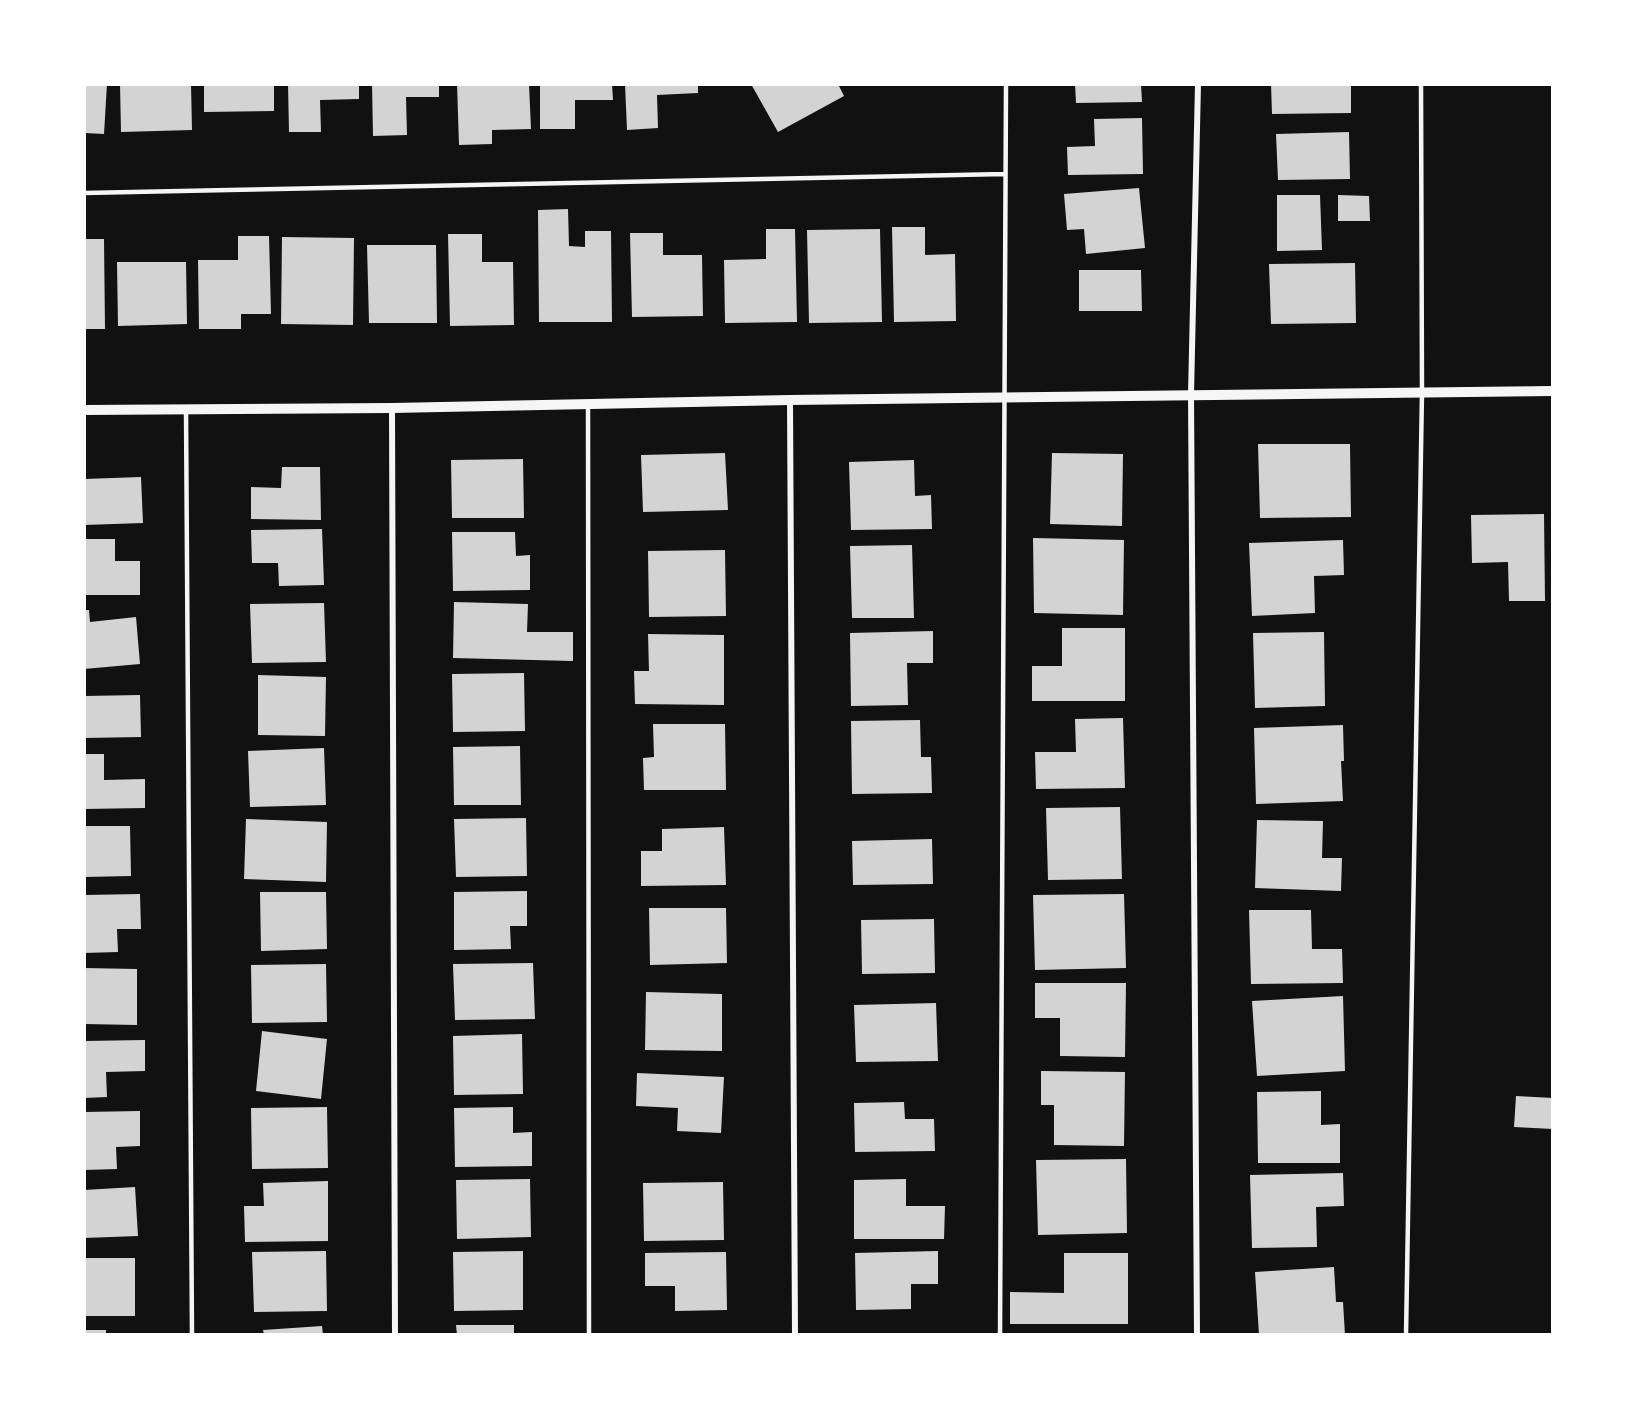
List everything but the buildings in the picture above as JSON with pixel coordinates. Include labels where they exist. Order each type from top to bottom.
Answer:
[{"type":"street","points":[[1197,1335],[1191,394],[1198,84]]},
{"type":"street","points":[[84,410],[392,408],[1191,394],[1553,391]]},
{"type":"street","points":[[790,400],[795,1335]]},
{"type":"street","points":[[392,408],[395,1335]]},
{"type":"lane","points":[[1000,1335],[1006,84]]},
{"type":"lane","points":[[1406,1335],[1422,392],[1421,84]]},
{"type":"lane","points":[[84,193],[1005,174]]},
{"type":"lane","points":[[588,404],[589,1335]]},
{"type":"lane","points":[[186,409],[192,1335]]}]
